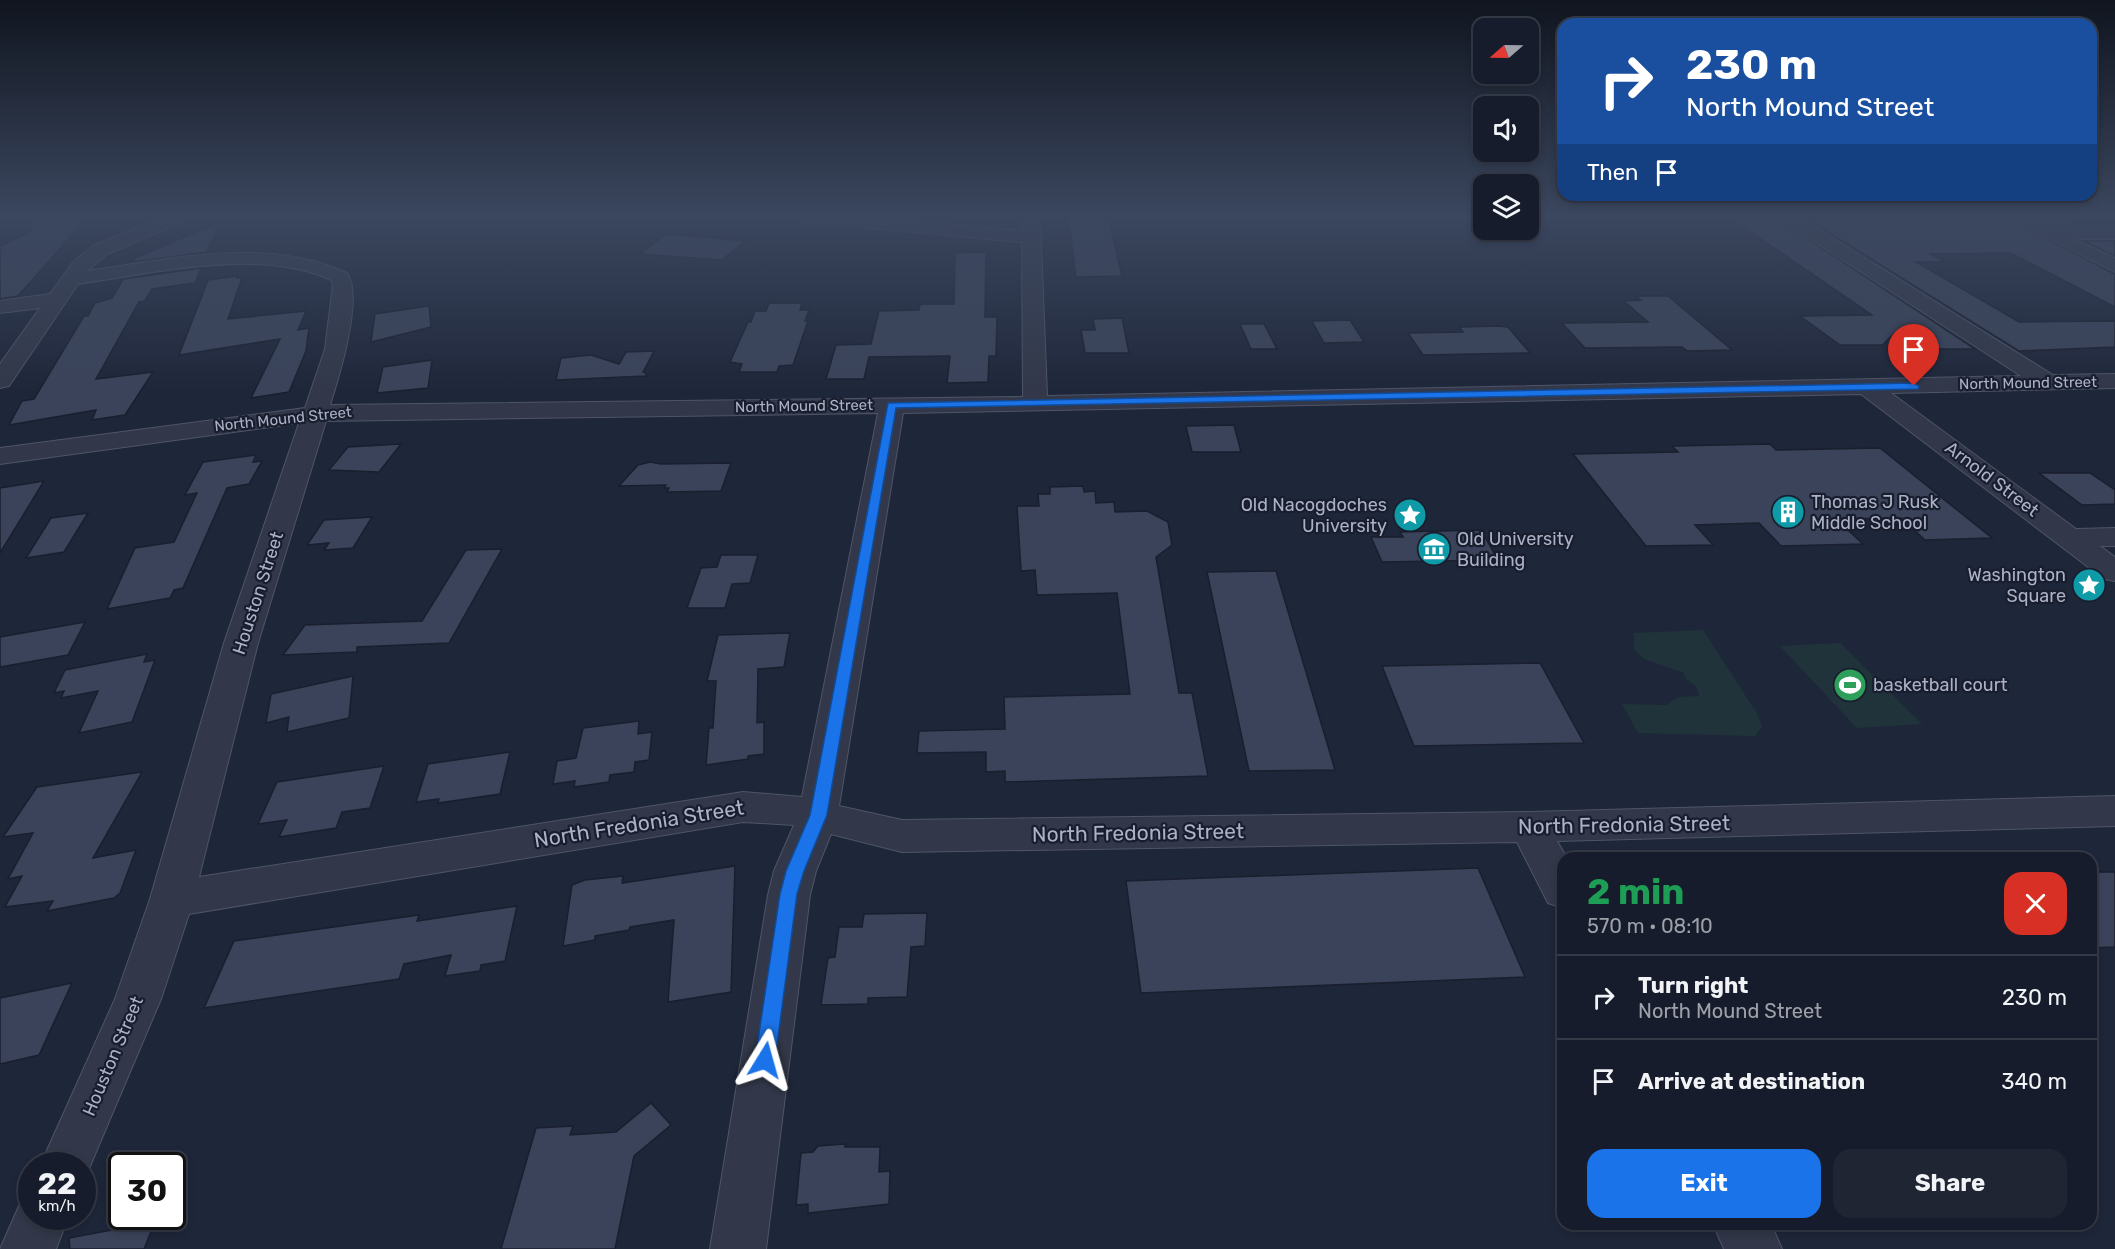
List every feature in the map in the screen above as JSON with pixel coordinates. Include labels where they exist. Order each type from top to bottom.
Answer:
[{"type":"street","points":[[0,381],[73,275]]},
{"type":"street","name":"Houston Street","points":[[0,307],[62,290],[137,275]]},
{"type":"street","name":"Houston Street","points":[[72,1152],[138,999],[172,899],[234,666],[336,349],[342,317],[343,285],[338,275]]},
{"type":"street","points":[[1032,275],[1035,404]]},
{"type":"street","points":[[1878,275],[2049,383]]},
{"type":"street","name":"North Mound Street","points":[[0,456],[316,413],[1035,404],[2115,381]]},
{"type":"street","name":"Arnold Street","points":[[1869,388],[2115,572]]},
{"type":"street","points":[[738,1249],[789,894],[795,871],[818,815],[892,405]]},
{"type":"street","points":[[2071,538],[2115,537]]},
{"type":"street","name":"North Fredonia Street","points":[[172,899],[743,807],[765,807],[818,815],[880,834],[902,836],[1529,827],[2115,811]]},
{"type":"street","points":[[1529,827],[1557,880]]},
{"type":"street","points":[[28,1249],[36,1230]]},
{"type":"street","points":[[1744,1230],[1754,1249]]},
{"type":"shaded area","points":[[1703,630],[1758,715],[1762,726],[1755,736],[1638,733],[1622,704],[1666,705],[1679,697],[1699,696],[1697,687],[1686,679],[1684,673],[1644,659],[1634,649],[1634,633]]},
{"type":"shaded area","name":"basketball court","points":[[1840,643],[1922,724],[1857,728],[1780,646]]},
{"type":"building","points":[[0,275],[36,275],[18,296],[0,299]]},
{"type":"building","points":[[149,275],[198,275],[195,283],[152,289],[145,301],[139,302],[96,379],[153,372],[125,415],[92,420],[96,410],[9,425],[22,401],[34,399],[84,316],[88,316],[95,303],[112,298],[123,279]]},
{"type":"building","points":[[955,275],[986,275],[985,317],[997,317],[996,356],[989,356],[988,382],[947,383],[950,356],[869,357],[864,379],[826,379],[836,345],[871,344],[879,311],[919,310],[920,304],[954,304]]},
{"type":"building","points":[[1076,275],[1122,276],[1076,277]]},
{"type":"building","points":[[1814,275],[1863,275],[1975,349],[1921,349],[1896,332],[1882,345],[1840,345],[1800,316],[1872,315]]},
{"type":"building","points":[[1898,275],[1939,275],[2019,322],[2115,321],[2115,347],[2019,351]]},
{"type":"building","points":[[2054,275],[2115,275],[2115,307]]},
{"type":"building","points":[[238,276],[237,278],[242,278],[228,319],[306,311],[298,330],[309,328],[306,351],[289,392],[251,398],[280,339],[179,355],[208,280]]},
{"type":"building","points":[[1636,296],[1668,296],[1732,350],[1687,351],[1682,347],[1585,348],[1562,323],[1648,322],[1624,301],[1641,300]]},
{"type":"building","points":[[769,303],[802,303],[800,310],[809,310],[805,321],[808,321],[793,365],[779,366],[777,372],[739,372],[742,364],[730,362],[755,311],[766,311]]},
{"type":"building","points":[[429,306],[431,327],[371,342],[375,314]]},
{"type":"building","points":[[1122,318],[1129,353],[1085,353],[1081,330],[1095,330],[1093,319]]},
{"type":"building","points":[[1350,320],[1364,342],[1324,343],[1312,321]]},
{"type":"building","points":[[1240,324],[1264,324],[1277,349],[1251,349]]},
{"type":"building","points":[[1459,327],[1508,327],[1530,353],[1423,355],[1408,333],[1463,332]]},
{"type":"building","points":[[654,351],[643,372],[646,376],[556,380],[561,358],[591,355],[619,364],[626,352]]},
{"type":"building","points":[[432,360],[428,388],[377,393],[383,367]]},
{"type":"building","points":[[1234,425],[1241,452],[1192,452],[1186,426]]},
{"type":"building","points":[[401,444],[379,472],[329,470],[348,447]]},
{"type":"building","name":"Thomas J Rusk Middle School","points":[[1770,444],[1776,450],[1880,448],[1992,538],[1925,540],[1901,518],[1836,519],[1863,544],[1781,546],[1759,523],[1695,525],[1713,545],[1646,546],[1573,454],[1678,452],[1672,446]]},
{"type":"building","points":[[256,455],[253,462],[262,461],[249,484],[227,488],[183,588],[174,590],[170,598],[107,609],[135,548],[174,542],[197,493],[185,495],[203,462]]},
{"type":"building","points":[[650,462],[661,464],[731,463],[721,491],[667,492],[669,488],[664,488],[666,485],[619,486],[638,465]]},
{"type":"building","points":[[2039,473],[2090,473],[2115,490],[2115,504],[2082,505]]},
{"type":"building","points":[[44,481],[0,553],[0,488]]},
{"type":"building","points":[[1083,486],[1084,492],[1095,491],[1096,503],[1114,502],[1115,512],[1147,511],[1168,522],[1172,545],[1156,557],[1179,693],[1192,693],[1208,776],[1005,782],[1005,771],[986,772],[986,752],[917,753],[919,731],[1005,729],[1004,697],[1130,694],[1117,593],[1037,595],[1035,570],[1021,571],[1017,506],[1039,506],[1038,494],[1050,494],[1050,487]]},
{"type":"building","points":[[88,513],[64,552],[26,558],[51,518]]},
{"type":"building","points":[[372,517],[353,548],[324,550],[329,543],[307,545],[324,520]]},
{"type":"building","name":"Old University Building","points":[[1481,530],[1498,560],[1382,562],[1371,537],[1403,537],[1400,532]]},
{"type":"building","points":[[502,549],[449,643],[357,647],[357,652],[283,655],[305,625],[422,621],[466,550]]},
{"type":"building","points":[[721,555],[758,555],[750,583],[732,584],[725,608],[687,608],[701,568],[717,567]]},
{"type":"building","points":[[1276,571],[1335,770],[1249,771],[1207,572]]},
{"type":"building","points":[[85,622],[68,655],[0,667],[0,637]]},
{"type":"building","points":[[790,633],[784,667],[758,669],[757,723],[764,722],[764,754],[748,756],[748,759],[706,765],[709,728],[713,728],[716,681],[707,681],[718,635]]},
{"type":"building","points":[[147,654],[144,662],[155,660],[132,722],[79,733],[98,691],[61,698],[64,691],[54,693],[65,670]]},
{"type":"building","points":[[1540,663],[1584,743],[1414,746],[1382,666]]},
{"type":"building","points":[[353,676],[349,718],[287,732],[289,717],[266,723],[271,694]]},
{"type":"building","points":[[639,721],[638,734],[652,732],[649,760],[635,762],[634,772],[610,775],[609,782],[574,787],[575,781],[553,784],[557,761],[576,758],[583,728]]},
{"type":"building","points":[[510,752],[500,794],[438,803],[439,799],[416,802],[428,764]]},
{"type":"building","points":[[384,766],[370,808],[342,812],[336,828],[279,837],[287,820],[258,824],[277,782]]},
{"type":"building","points":[[142,772],[93,858],[136,850],[120,893],[114,898],[47,911],[53,901],[5,907],[22,876],[8,879],[33,833],[3,837],[37,787]]},
{"type":"building","points":[[735,866],[731,992],[668,1002],[674,920],[630,927],[629,930],[595,936],[595,940],[563,946],[572,885],[585,880],[623,876],[622,883]]},
{"type":"building","points":[[1478,868],[1525,977],[1141,993],[1126,881]]},
{"type":"building","points":[[2097,872],[2115,872],[2115,947],[2097,948]]},
{"type":"building","points":[[517,906],[505,961],[481,965],[480,971],[445,976],[451,955],[404,964],[399,979],[204,1008],[234,941],[419,915],[417,921]]},
{"type":"building","points":[[927,913],[925,946],[911,947],[907,997],[868,998],[868,1004],[821,1005],[828,958],[835,957],[839,927],[862,927],[864,914]]},
{"type":"building","points":[[72,983],[39,1055],[0,1064],[0,998]]},
{"type":"building","points":[[651,1103],[671,1125],[634,1156],[615,1249],[501,1249],[536,1128],[573,1126],[570,1135],[616,1132]]},
{"type":"building","points":[[845,1144],[845,1147],[880,1147],[879,1172],[890,1171],[889,1204],[808,1213],[808,1204],[796,1205],[801,1153],[813,1152],[818,1146]]},
{"type":"building","points":[[112,1230],[152,1230],[144,1249],[70,1249],[69,1238]]},
{"type":"place","name":"Thomas J Rusk Middle School","points":[[1788,512]]},
{"type":"place","name":"Old Nacogdoches University","points":[[1410,515]]},
{"type":"place","name":"Old University Building","points":[[1434,549]]},
{"type":"place","name":"Washington Square","points":[[2089,585]]},
{"type":"place","name":"basketball court","points":[[1850,685]]},
{"type":"route","points":[[765,1060],[789,894],[795,871],[818,815],[892,405],[1914,386]]}]
